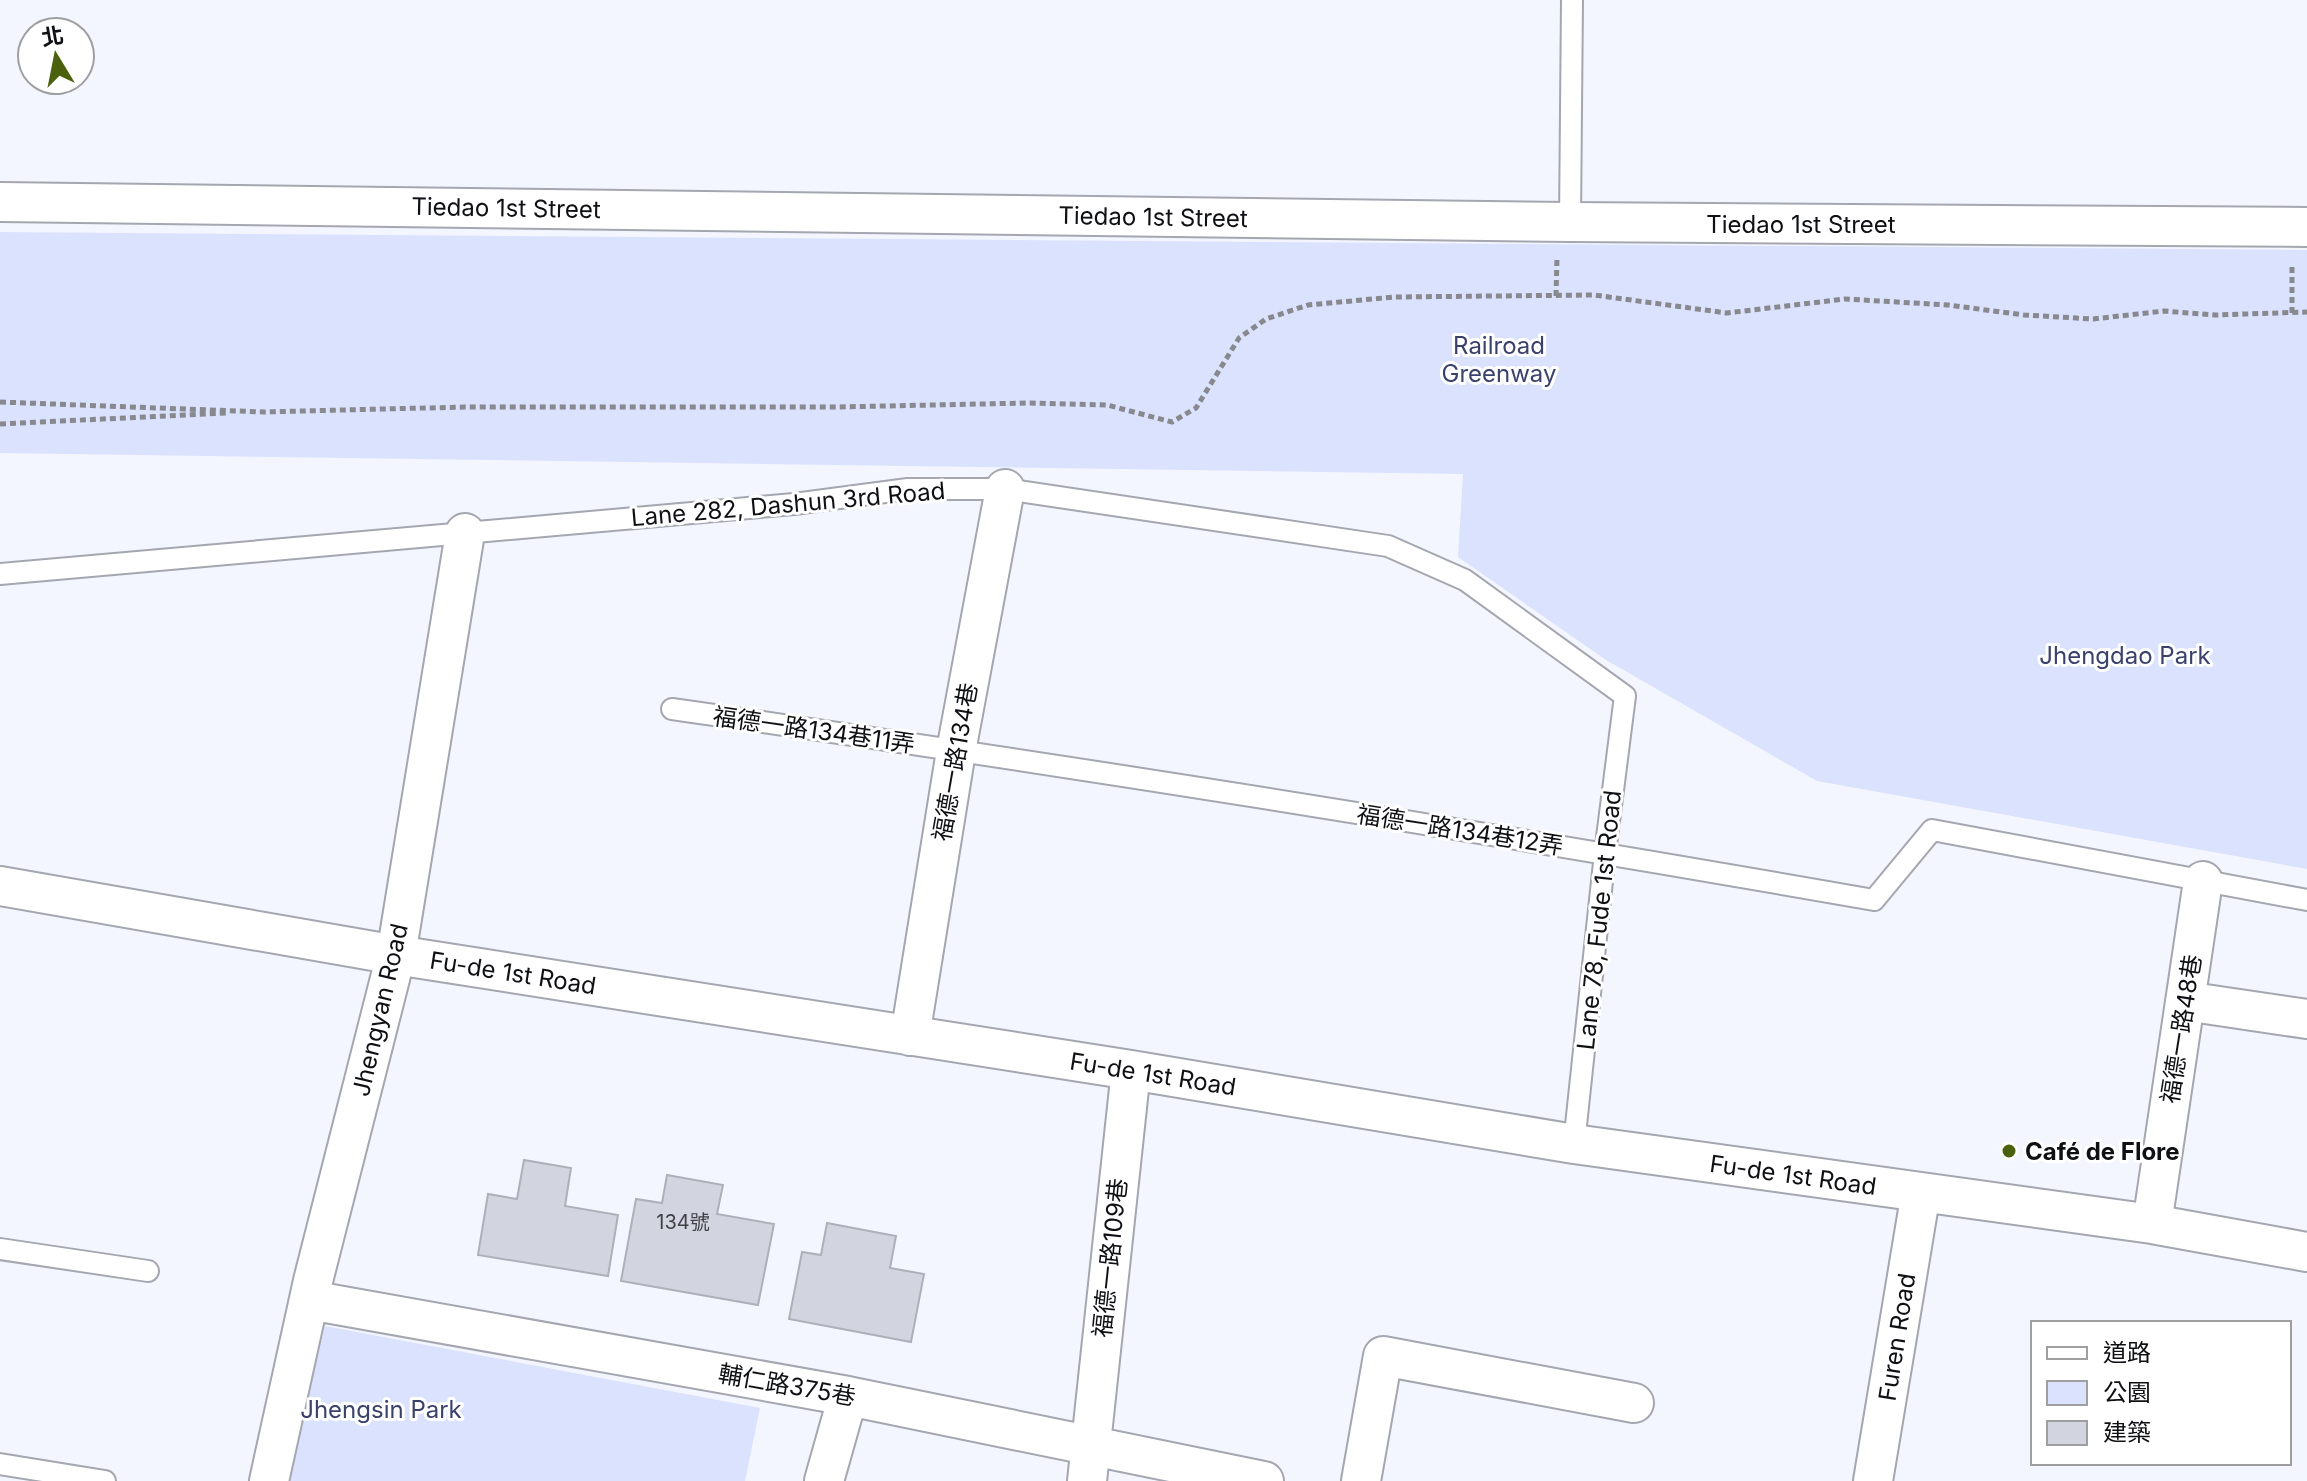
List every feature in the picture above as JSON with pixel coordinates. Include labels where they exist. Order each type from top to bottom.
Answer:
[{"type":"street","name":"Tiedao 1st Street","points":[[0,202],[1563,238],[2300,243]]},
{"type":"street","name":"福德一路134巷","points":[[910,1036],[956,751],[1005,489]]},
{"type":"street","name":"Jhengyan Road","points":[[269,1481],[309,1300],[396,955],[465,533]]},
{"type":"street","name":"福德一路48巷","points":[[2152,1224],[2203,881]]},
{"type":"street","name":"Fu-de 1st Road","points":[[0,886],[396,955],[1131,1070],[1574,1144],[2152,1224],[2307,1252]]},
{"type":"street","points":[[2185,1001],[2307,1019]]},
{"type":"street","name":"福德一路109巷","points":[[1088,1464],[1131,1070]]},
{"type":"street","name":"Furen Road","points":[[1873,1481],[1921,1192]]},
{"type":"street","name":"輔仁路375巷","points":[[309,1300],[848,1396],[1088,1464],[1264,1481]]},
{"type":"street","points":[[1361,1481],[1383,1356],[1634,1403]]},
{"type":"street","points":[[824,1481],[848,1396]]},
{"type":"lane","points":[[1563,238],[1572,0]]},
{"type":"lane","name":"Lane 282, Dashun 3rd Road","points":[[0,574],[794,504],[908,489],[1005,489],[1388,546],[1465,580],[1625,696]]},
{"type":"lane","name":"Lane 78, Fude 1st Road","points":[[1574,1144],[1625,696]]},
{"type":"lane","name":"福德一路134巷11弄","points":[[672,709],[956,751]]},
{"type":"lane","name":"福德一路134巷12弄","points":[[956,751],[1605,853],[1874,900],[1932,830],[2203,881]]},
{"type":"lane","points":[[2203,881],[2307,900]]},
{"type":"lane","points":[[0,1249],[148,1271]]},
{"type":"lane","points":[[0,1464],[105,1481]]},
{"type":"path","points":[[1556,296],[1563,238]]},
{"type":"path","points":[[2292,313],[2300,243]]},
{"type":"path","points":[[0,424],[465,407],[836,407],[1028,403],[1107,405],[1172,422],[1196,408],[1239,338],[1266,319],[1308,305],[1394,297],[1594,295],[1727,313],[1845,299],[2093,319],[2164,311],[2215,315],[2307,312]]},
{"type":"path","points":[[0,402],[264,412]]},
{"type":"green space","name":"Railroad Greenway","points":[[0,232],[2307,250],[2307,869],[1817,781],[1606,660],[1458,557],[1463,474],[0,453]]},
{"type":"green space","name":"Jhengsin Park","points":[[325,1326],[760,1408],[745,1481],[286,1481]]},
{"type":"building","points":[[524,1160],[571,1168],[565,1206],[618,1215],[608,1276],[478,1255],[488,1194],[517,1199]]},
{"type":"building","points":[[667,1175],[723,1185],[717,1214],[774,1224],[758,1305],[621,1281],[636,1199],[662,1203]]},
{"type":"building","points":[[827,1223],[896,1236],[890,1268],[924,1274],[911,1342],[789,1319],[802,1252],[821,1255]]},
{"type":"place","name":"Café de Flore","points":[[2009,1151]]},
{"type":"park label","name":"Jhengdao Park","points":[[2125,655]]}]
